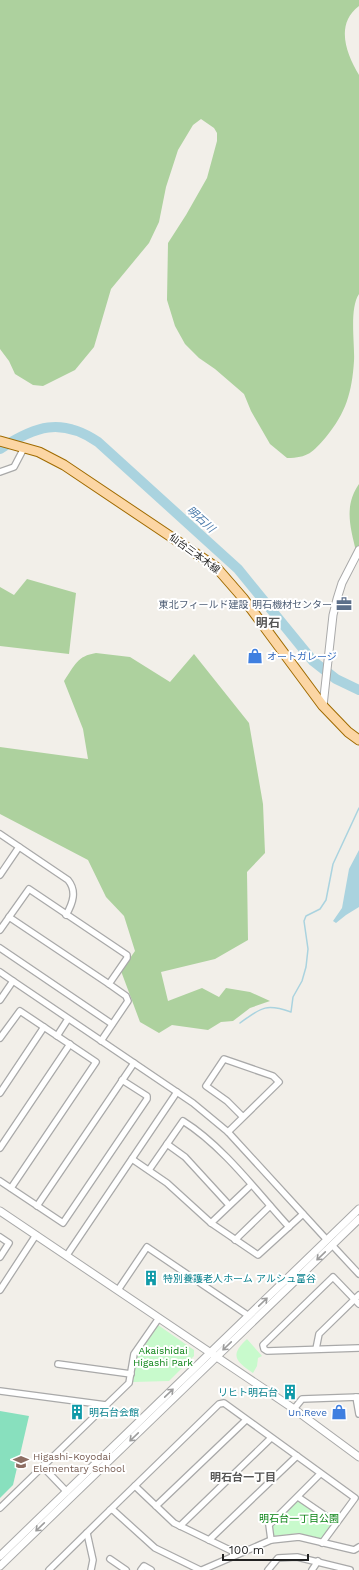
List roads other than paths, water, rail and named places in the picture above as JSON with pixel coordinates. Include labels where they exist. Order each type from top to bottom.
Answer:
[{"type":"main road","name":"仙台三本木線","points":[[1,441],[39,452],[64,464],[216,567],[243,598],[323,706],[348,732],[359,740]]},
{"type":"street","points":[[0,472],[14,467],[21,447]]},
{"type":"street","points":[[323,706],[327,681],[333,615],[342,583],[359,550]]},
{"type":"street","points":[[1,836],[71,884],[74,893],[66,914]]},
{"type":"street","points":[[0,875],[19,847]]},
{"type":"street","points":[[0,930],[29,889],[127,956],[128,958],[109,984]]},
{"type":"street","points":[[9,917],[126,996],[128,1001],[101,1041]]},
{"type":"street","points":[[0,948],[112,1024]]},
{"type":"street","points":[[0,972],[206,1113],[228,1132],[359,1274]]},
{"type":"street","points":[[0,1000],[13,981]]},
{"type":"street","points":[[0,1038],[20,1011],[96,1062],[11,1188]]},
{"type":"street","points":[[57,1036],[68,1019]]},
{"type":"street","points":[[0,1093],[44,1027]]},
{"type":"street","points":[[0,1148],[70,1044]]},
{"type":"street","points":[[228,1132],[279,1082],[273,1076],[224,1059],[206,1086],[227,1101],[243,1117]]},
{"type":"street","points":[[37,1206],[134,1063]]},
{"type":"street","points":[[0,1181],[63,1223],[147,1099],[147,1096],[122,1080]]},
{"type":"street","points":[[67,1256],[177,1092]]},
{"type":"street","points":[[149,1170],[183,1121],[203,1135],[251,1185],[289,1228]]},
{"type":"street","points":[[166,1144],[185,1157],[229,1205]]},
{"type":"street","points":[[132,1159],[167,1183],[211,1224],[260,1255],[303,1214]]},
{"type":"street","points":[[211,1224],[251,1185]]},
{"type":"street","points":[[235,1240],[270,1206]]},
{"type":"street","points":[[0,1566],[330,1242],[359,1209]]},
{"type":"street","points":[[0,1211],[294,1409],[359,1457]]},
{"type":"street","points":[[0,1556],[214,1355],[248,1316],[330,1242],[359,1219]]},
{"type":"street","points":[[0,1290],[36,1235]]},
{"type":"street","points":[[0,1237],[9,1243],[0,1257]]},
{"type":"street","points":[[118,1290],[147,1247],[248,1316]]},
{"type":"street","points":[[359,1304],[333,1277],[264,1345],[264,1349],[267,1351],[359,1348]]},
{"type":"street","points":[[316,1349],[319,1334],[359,1295]]},
{"type":"street","points":[[0,1508],[129,1383],[134,1354],[159,1318]]},
{"type":"street","points":[[58,1364],[131,1374]]},
{"type":"street","points":[[0,1391],[106,1405]]},
{"type":"street","points":[[294,1409],[302,1399],[358,1397],[359,1414]]},
{"type":"street","points":[[49,1570],[219,1404],[224,1403],[355,1498],[322,1543]]},
{"type":"street","points":[[156,1506],[246,1420]]},
{"type":"street","points":[[180,1526],[271,1438]]},
{"type":"street","points":[[209,1540],[297,1456]]},
{"type":"street","points":[[43,1467],[67,1492]]},
{"type":"street","points":[[271,1540],[268,1525],[320,1474]]},
{"type":"street","points":[[135,1486],[174,1523],[238,1554]]},
{"type":"street","points":[[298,1497],[336,1523]]},
{"type":"street","points":[[110,1510],[116,1511],[155,1548],[201,1570],[271,1540],[299,1537],[354,1550],[359,1547]]},
{"type":"street","points":[[87,1532],[93,1560],[91,1570]]},
{"type":"street","points":[[268,1570],[278,1558],[297,1557],[350,1570]]},
{"type":"street","points":[[110,1559],[126,1570]]},
{"type":"street","points":[[312,1570],[318,1561]]},
{"type":"street","points":[[141,1570],[144,1566],[151,1570]]},
{"type":"water","points":[[359,850],[359,907],[336,923],[333,921],[342,908],[349,869]]},
{"type":"waterway","name":"明石川","points":[[0,449],[37,430],[60,427],[72,429],[85,434],[98,442],[238,569],[313,661],[336,679],[359,690]]},
{"type":"waterway","points":[[240,1023],[264,1008],[282,1009],[291,1012],[293,997],[302,981],[306,967],[308,949],[304,921],[306,916],[320,909],[326,900],[333,864],[359,808]]},
{"type":"place","name":"東北フィールド建設 明石機材センター","points":[[344,604]]},
{"type":"place","name":"オートガレージ","points":[[255,656]]},
{"type":"place","name":"特別養護老人ホーム アルシュ富谷","points":[[151,1278]]},
{"type":"place","name":"リヒト明石台","points":[[290,1392]]},
{"type":"place","name":"明石台会館","points":[[77,1412]]},
{"type":"place","name":"Un.Reve","points":[[339,1412]]},
{"type":"place","name":"Higashi-Koyodai Elementary School","points":[[21,1462]]},
{"type":"district","name":"明石","points":[[268,623]]},
{"type":"district","name":"明石台一丁目","points":[[243,1477]]},
{"type":"park label","name":"Akaishidai Higashi Park","points":[[163,1356]]},
{"type":"park label","name":"明石台一丁目公園","points":[[299,1518]]}]
